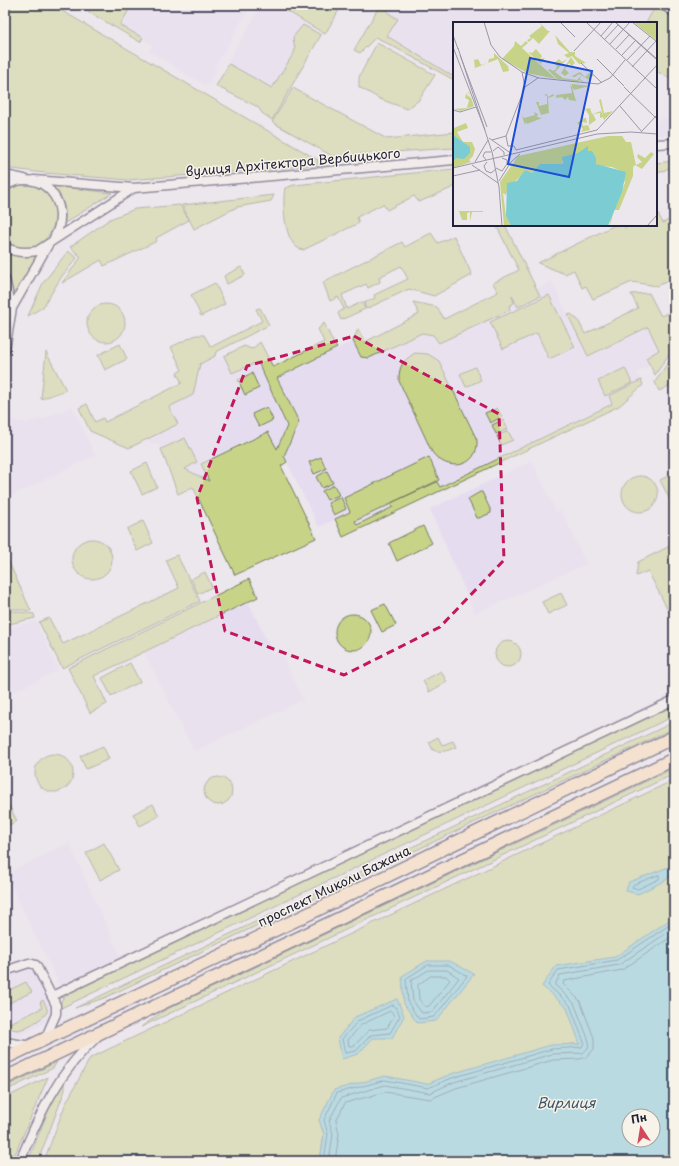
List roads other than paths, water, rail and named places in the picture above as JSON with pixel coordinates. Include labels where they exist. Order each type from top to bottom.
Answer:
[{"type":"highway","name":"проспект Миколи Бажана","points":[[5,1058],[674,737]]},
{"type":"highway","points":[[5,1078],[674,759]]},
{"type":"street","points":[[663,5],[674,12]]},
{"type":"street","points":[[657,144],[674,143]]},
{"type":"street","name":"вулиця Архітектора Вербицького","points":[[5,175],[30,180],[134,188],[453,160]]},
{"type":"street","points":[[5,186],[11,183],[30,180],[47,188],[58,203],[61,221],[12,308],[5,350]]},
{"type":"street","name":"вулиця Архітектора Вербицького","points":[[5,247],[16,252],[27,253],[37,251],[134,188]]},
{"type":"street","points":[[5,279],[12,308]]},
{"type":"street","name":"проспект Миколи Бажана","points":[[52,996],[674,700]]},
{"type":"street","points":[[5,971],[28,963],[36,965],[56,1005],[56,1014],[45,1039]]},
{"type":"street","points":[[20,1161],[32,1132],[60,1079],[82,1051],[104,1031]]},
{"type":"street","points":[[5,1042],[32,1046]]},
{"type":"water","points":[[674,865],[674,871],[666,880],[638,894],[626,891],[629,882]]},
{"type":"water","name":"Вирлиця","points":[[674,917],[674,1161],[320,1161],[324,1134],[319,1120],[334,1090],[385,1076],[427,1084],[451,1074],[551,1045],[580,1044],[567,1008],[542,986],[556,966],[615,957]]},
{"type":"water","points":[[427,961],[450,961],[474,974],[436,1021],[417,1023],[404,1004],[402,976]]},
{"type":"water","points":[[397,999],[404,1016],[392,1038],[373,1038],[358,1054],[342,1059],[338,1038],[355,1017]]},
{"type":"water","points":[[122,1155],[158,1156],[161,1161],[113,1161]]}]
